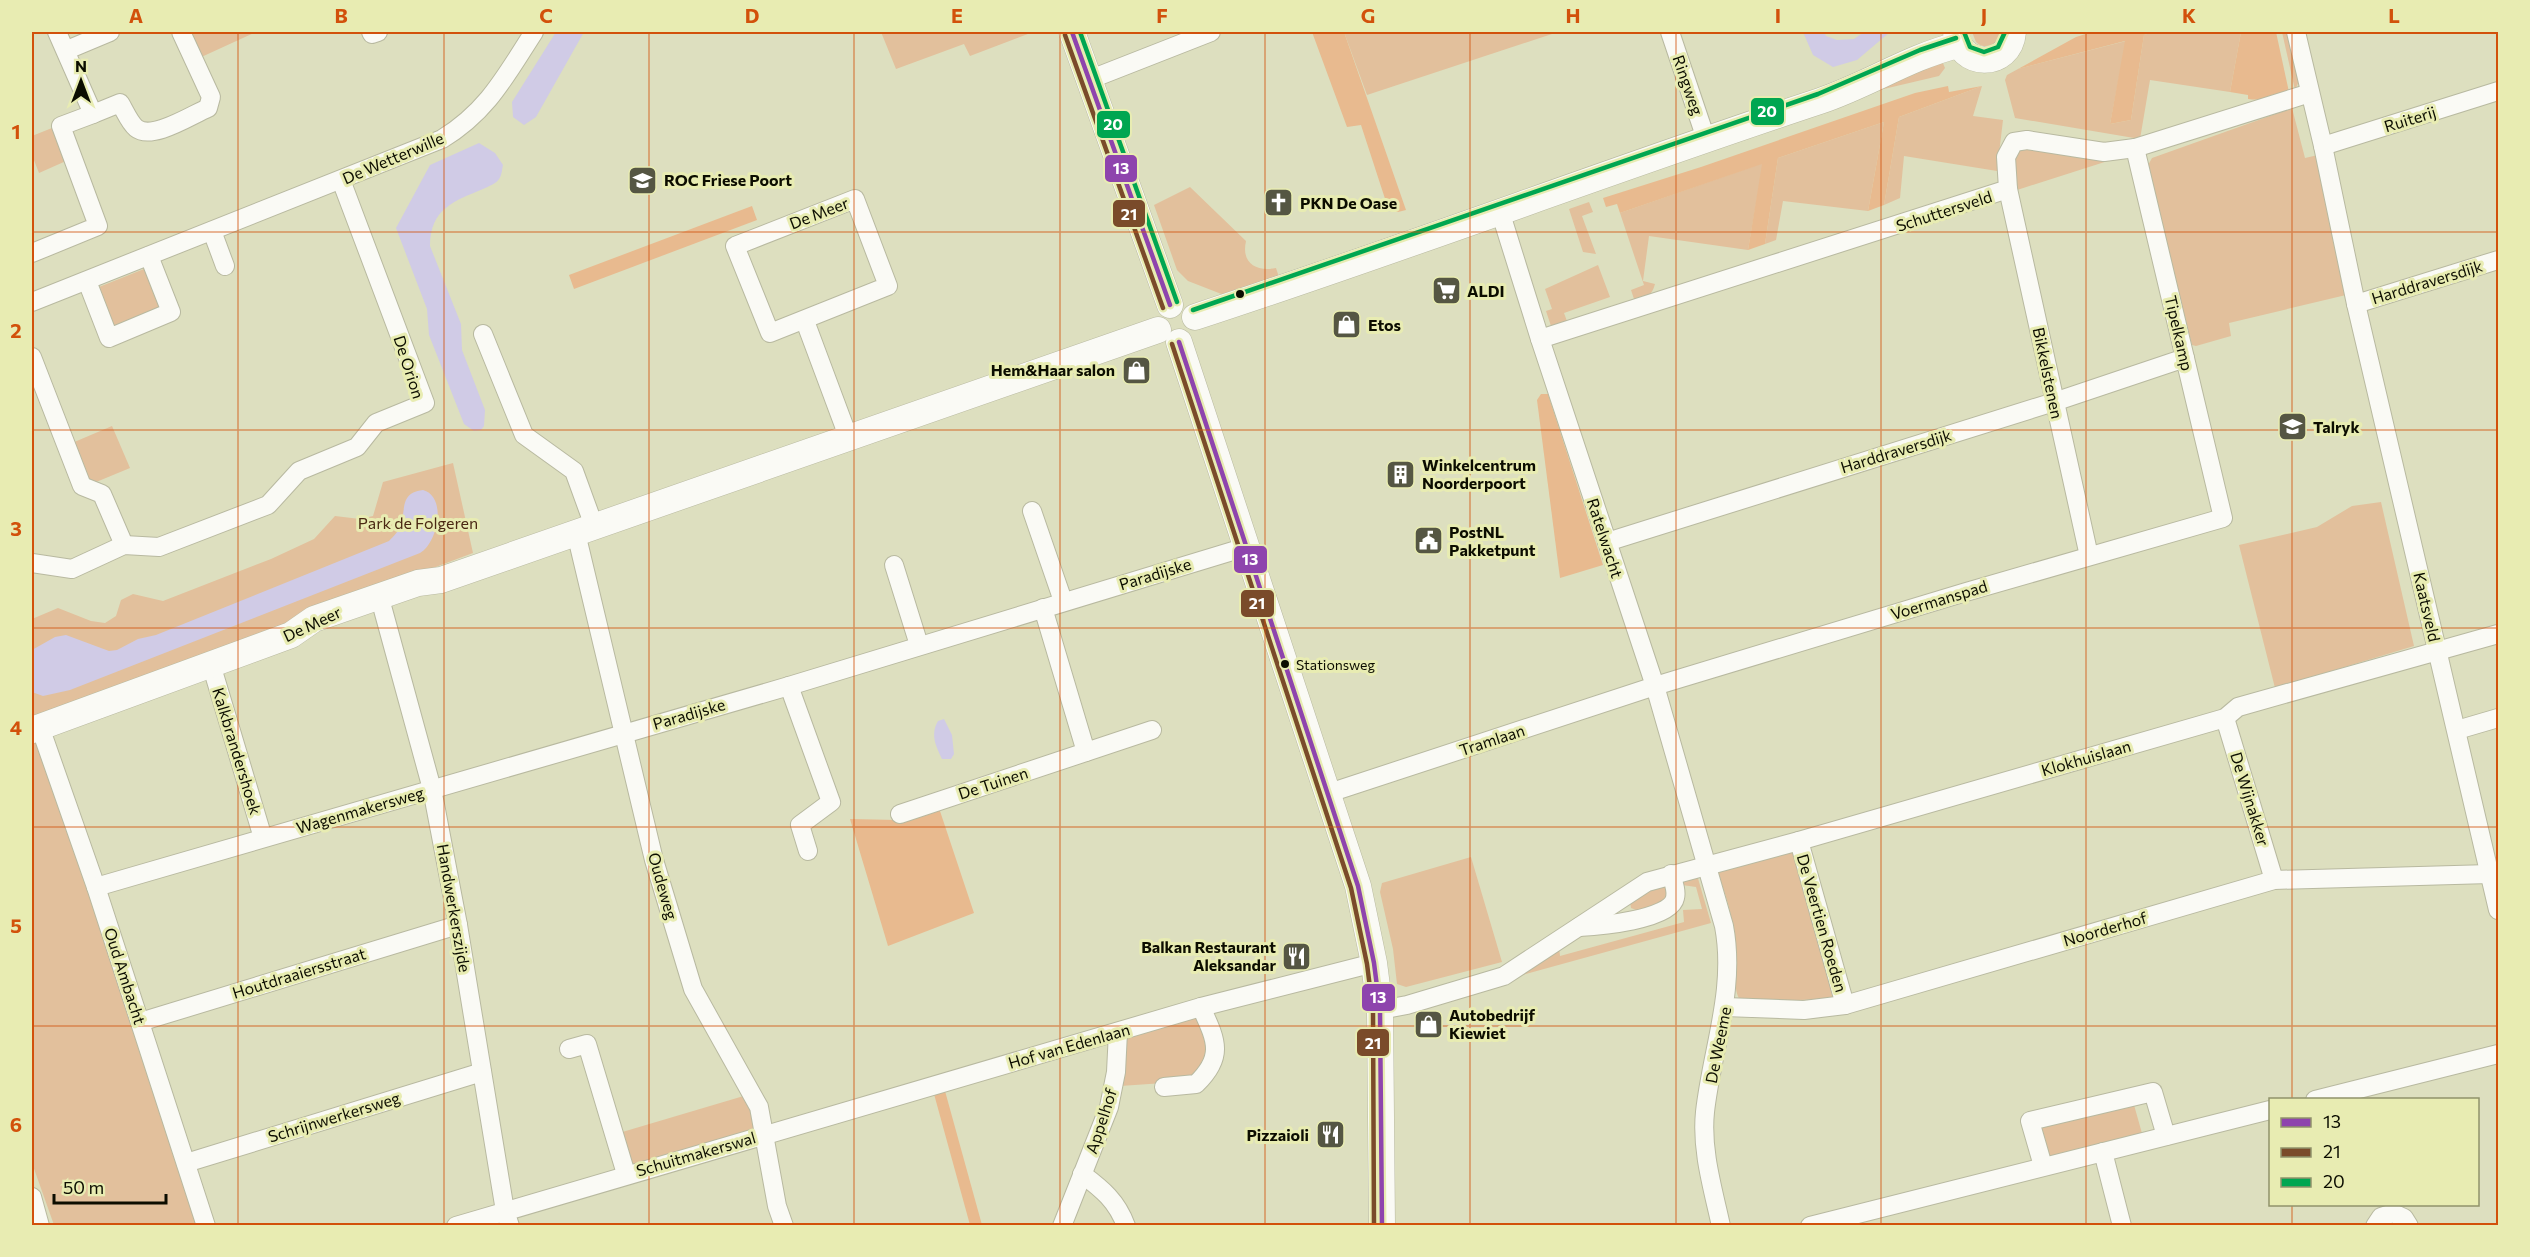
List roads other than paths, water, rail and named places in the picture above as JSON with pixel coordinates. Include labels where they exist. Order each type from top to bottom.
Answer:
[{"type":"street","points":[[57,32],[67,50],[93,114]]},
{"type":"street","points":[[67,50],[110,32]]},
{"type":"street","points":[[32,253],[98,226],[61,126],[120,103],[135,127],[144,132],[155,132],[208,108],[211,98],[181,32]]},
{"type":"street","points":[[371,32],[372,34],[378,32]]},
{"type":"street","name":"De Wetterwille","points":[[32,302],[442,139],[464,125],[483,107],[534,32]]},
{"type":"street","points":[[1072,32],[1091,79],[1170,305]]},
{"type":"street","points":[[1091,79],[1211,32]]},
{"type":"street","name":"Ringweg","points":[[1670,32],[1706,139]]},
{"type":"street","points":[[1194,317],[1833,97],[1863,85],[1957,38],[1976,59],[1989,60],[2005,52],[2010,46],[2013,32]]},
{"type":"street","points":[[2296,32],[2323,146],[2356,304]]},
{"type":"street","name":"Schuttersveld","points":[[1540,339],[1638,306],[1858,239],[2008,189],[2006,157],[2014,142],[2027,140],[2104,152],[2135,148],[2310,93]]},
{"type":"street","name":"Ruiterij","points":[[2323,146],[2498,93]]},
{"type":"street","name":"Tipelkamp","points":[[2135,148],[2223,518]]},
{"type":"street","name":"De Orion","points":[[32,563],[72,569],[124,545],[159,548],[268,505],[298,471],[357,447],[376,423],[425,403],[341,180]]},
{"type":"street","name":"Bikkelstenen","points":[[2008,189],[2090,556]]},
{"type":"street","name":"De Meer","points":[[855,199],[888,286],[805,321],[770,333],[735,246],[855,199]]},
{"type":"street","name":"Ratelwacht","points":[[1500,211],[1655,686],[1706,866]]},
{"type":"street","points":[[212,231],[225,266]]},
{"type":"street","points":[[87,281],[109,338],[171,312],[149,256]]},
{"type":"street","name":"Harddraversdijk","points":[[2356,304],[2499,260]]},
{"type":"street","points":[[1169,336],[1187,339],[1195,326],[1194,317],[1189,309],[1180,304],[1170,305],[1162,311],[1157,320],[1169,336],[1246,547],[1358,886],[1374,963],[1380,1010],[1382,1226]]},
{"type":"street","name":"Kaatsveld","points":[[2356,304],[2499,910]]},
{"type":"street","points":[[805,321],[849,439]]},
{"type":"street","points":[[483,334],[524,435],[574,471],[585,529]]},
{"type":"street","name":"De Meer","points":[[36,728],[291,636],[314,619],[379,595],[418,583],[441,580],[849,439],[1169,336]]},
{"type":"street","points":[[32,357],[82,486],[102,494],[124,545]]},
{"type":"street","name":"Harddraversdijk","points":[[1607,542],[2054,402],[2185,358]]},
{"type":"street","points":[[1032,510],[1064,601]]},
{"type":"street","name":"Voermanspad","points":[[1655,686],[2223,518]]},
{"type":"street","name":"Oudeweg","points":[[585,529],[624,732],[654,860],[693,989],[759,1107],[777,1206],[784,1226]]},
{"type":"street","name":"Paradijske","points":[[624,732],[789,686],[1246,547]]},
{"type":"street","points":[[894,565],[919,645]]},
{"type":"street","name":"Handwerkerszijde","points":[[379,595],[432,789],[458,925],[507,1218]]},
{"type":"street","points":[[1043,608],[1086,753]]},
{"type":"street","name":"Klokhuislaan","points":[[1380,1010],[1407,1005],[1498,979],[1531,960],[1647,882],[1799,841],[2225,718],[2238,707],[2499,634]]},
{"type":"street","name":"Kalkbrandershoek","points":[[211,664],[263,838]]},
{"type":"street","points":[[789,686],[831,802],[800,825],[808,851]]},
{"type":"street","name":"Tramlaan","points":[[1329,793],[1655,686]]},
{"type":"street","name":"De Wijnakker","points":[[2225,718],[2274,880]]},
{"type":"street","points":[[2457,730],[2499,718]]},
{"type":"street","name":"Oud Ambacht","points":[[36,728],[96,887],[206,1226]]},
{"type":"street","name":"De Tuinen","points":[[900,814],[1152,730]]},
{"type":"street","name":"Wagenmakersweg","points":[[96,887],[624,732]]},
{"type":"street","name":"De Veertien Roeden","points":[[1799,841],[1845,1005]]},
{"type":"street","name":"De Weeme","points":[[1706,866],[1728,943],[1725,1007],[1705,1114],[1705,1144],[1721,1226]]},
{"type":"street","name":"Klokhuislaan","points":[[1578,927],[1625,922],[1658,912],[1672,904],[1676,897],[1671,874]]},
{"type":"street","name":"Noorderhof","points":[[1725,1007],[1804,1010],[1845,1005],[2274,880],[2490,874]]},
{"type":"street","name":"Houtdraaiersstraat","points":[[140,1022],[458,925]]},
{"type":"street","name":"Hof van Edenlaan","points":[[765,1134],[1201,1007],[1374,963]]},
{"type":"street","points":[[1164,1087],[1196,1084],[1213,1065],[1217,1047],[1201,1007]]},
{"type":"street","name":"Appelhof","points":[[1062,1226],[1109,1107],[1116,1072],[1118,1032]]},
{"type":"street","name":"Schuitmakerswal","points":[[568,1049],[587,1044],[626,1174]]},
{"type":"street","points":[[2323,1098],[2499,1054]]},
{"type":"street","name":"Schrijnwerkersweg","points":[[186,1162],[482,1072]]},
{"type":"street","points":[[2043,1166],[2030,1121],[2153,1092],[2166,1136]]},
{"type":"street","points":[[1810,1226],[2269,1110]]},
{"type":"street","name":"Schuitmakerswal","points":[[456,1226],[507,1218],[626,1174],[765,1134]]},
{"type":"street","points":[[2103,1152],[2122,1226]]},
{"type":"street","name":"Appelhof","points":[[1082,1174],[1108,1194],[1117,1206],[1126,1226]]},
{"type":"street","points":[[32,1197],[40,1226]]},
{"type":"street","points":[[2375,1226],[2381,1217],[2393,1213],[2404,1218],[2409,1226]]},
{"type":"place","name":"ROC Friese Poort","points":[[643,180]]},
{"type":"place","name":"PKN De Oase","points":[[1279,203]]},
{"type":"place","name":"ALDI","points":[[1446,291]]},
{"type":"place","name":"Etos","points":[[1347,325]]},
{"type":"place","name":"Hem&Haar salon","points":[[1136,370]]},
{"type":"place","name":"Talryk","points":[[2292,427]]},
{"type":"place","name":"Winkelcentrum Noorderpoort","points":[[1401,474]]},
{"type":"place","name":"PostNL Pakketpunt","points":[[1428,541]]},
{"type":"place","name":"Stationsweg","points":[[1285,664]]},
{"type":"place","name":"Balkan Restaurant Aleksandar","points":[[1297,956]]},
{"type":"place","name":"Autobedrijf Kiewiet","points":[[1428,1024]]},
{"type":"place","name":"Pizzaioli","points":[[1330,1135]]},
{"type":"park label","name":"Park de Folgeren","points":[[418,523]]}]
